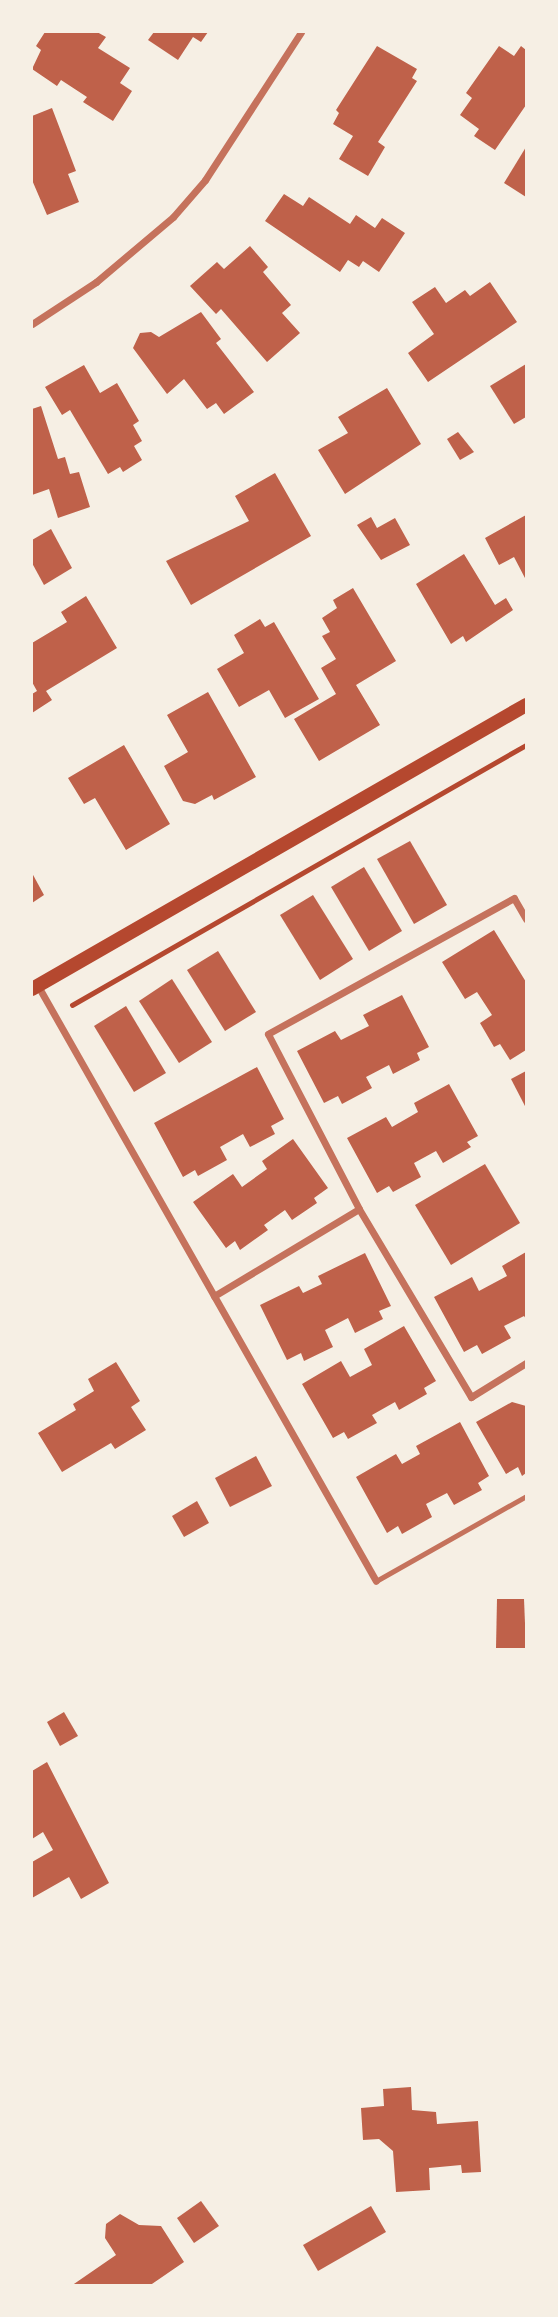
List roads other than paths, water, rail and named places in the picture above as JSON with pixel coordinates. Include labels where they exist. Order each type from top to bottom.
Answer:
[{"type":"main road","points":[[34,988],[527,705]]},
{"type":"street","points":[[32,324],[96,282],[173,217],[205,180],[301,32]]},
{"type":"street","points":[[527,919],[514,898],[268,1034],[359,1209],[471,1397],[527,1363]]},
{"type":"street","points":[[34,988],[56,1014],[376,1581]]},
{"type":"street","points":[[214,1296],[359,1209]]},
{"type":"lane","points":[[376,1581],[527,1496]]}]
